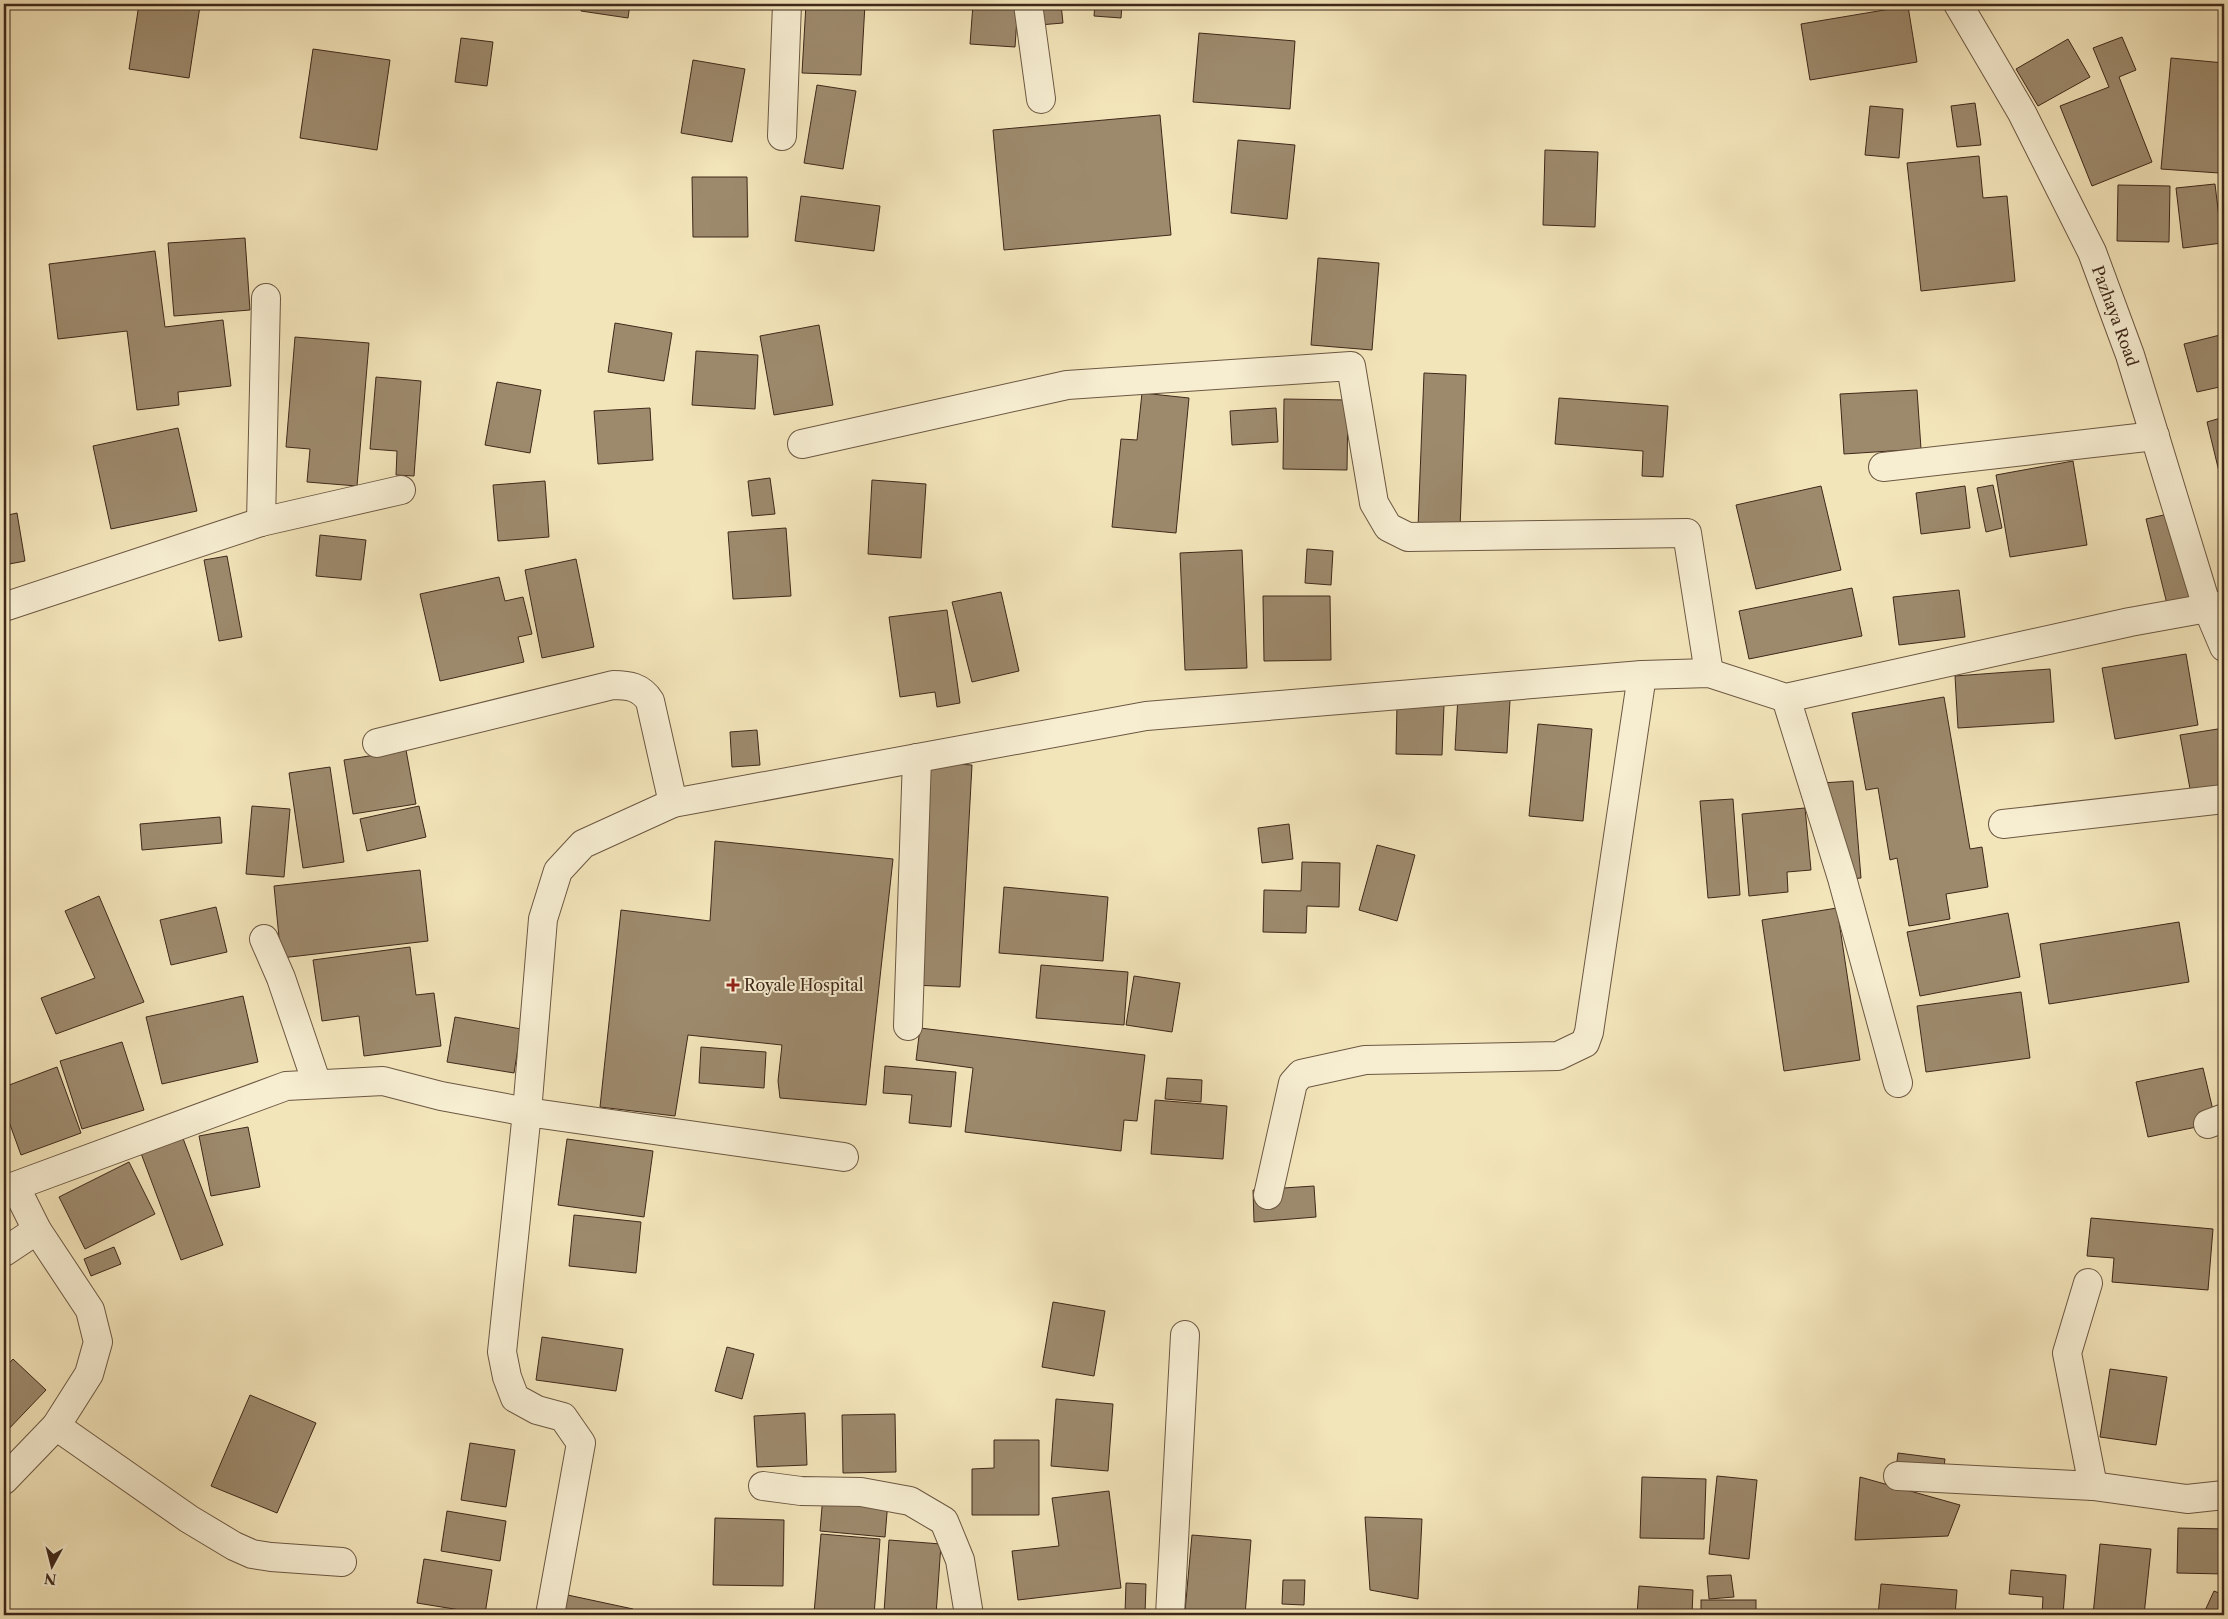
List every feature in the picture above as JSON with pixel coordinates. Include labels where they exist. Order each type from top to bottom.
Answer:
[{"type":"street","points":[[782,136],[787,4]]},
{"type":"street","points":[[1028,4],[1041,99]]},
{"type":"street","name":"Pazhaya Road","points":[[1958,4],[2022,113],[2092,252],[2130,355],[2155,436],[2216,606],[2224,647]]},
{"type":"street","points":[[260,522],[266,298]]},
{"type":"street","points":[[802,444],[1067,385],[1351,366],[1374,503],[1388,527],[1408,537],[1687,533],[1709,674]]},
{"type":"street","points":[[1883,467],[2155,436]]},
{"type":"street","points":[[4,607],[260,522],[401,490]]},
{"type":"street","points":[[550,1615],[581,1443],[563,1417],[537,1410],[515,1398],[507,1377],[502,1352],[528,1112],[543,919],[558,871],[583,844],[673,803],[1146,716],[1642,675],[1709,674],[1786,698],[2130,622],[2216,606]]},
{"type":"street","points":[[1268,1196],[1293,1083],[1301,1074],[1365,1060],[1558,1056],[1585,1042],[1642,675]]},
{"type":"street","points":[[378,743],[613,685],[635,687],[645,693],[650,701],[673,803]]},
{"type":"street","points":[[1786,698],[1842,878],[1898,1084]]},
{"type":"street","points":[[908,1026],[917,758]]},
{"type":"street","points":[[2003,824],[2224,799]]},
{"type":"street","points":[[264,939],[281,978],[317,1084]]},
{"type":"street","points":[[4,1480],[56,1426],[89,1374],[98,1342],[90,1310],[37,1230],[9,1177],[286,1086],[383,1081],[441,1096],[528,1112],[844,1157]]},
{"type":"street","points":[[4,1252],[37,1230]]},
{"type":"street","points":[[2088,1283],[2068,1353],[2093,1486]]},
{"type":"street","points":[[1170,1615],[1169,1605],[1185,1335]]},
{"type":"street","points":[[56,1426],[189,1519],[234,1546],[252,1554],[271,1557],[342,1562]]},
{"type":"street","points":[[1898,1476],[2093,1486],[2187,1499],[2224,1495]]},
{"type":"street","points":[[763,1486],[871,1494],[910,1501],[944,1522],[960,1560],[969,1615]]},
{"type":"building","points":[[139,4],[200,6],[189,78],[129,69]]},
{"type":"building","points":[[582,4],[630,4],[628,18],[581,11]]},
{"type":"building","points":[[806,4],[865,4],[861,75],[802,73]]},
{"type":"building","points":[[973,4],[1018,4],[1015,47],[970,44]]},
{"type":"building","points":[[1037,4],[1061,4],[1063,23],[1039,25]]},
{"type":"building","points":[[1095,4],[1122,4],[1121,18],[1094,16]]},
{"type":"building","points":[[1908,6],[1917,62],[1810,80],[1801,24]]},
{"type":"building","points":[[1199,33],[1295,41],[1290,109],[1193,102]]},
{"type":"building","points":[[2122,37],[2136,70],[2119,77],[2152,162],[2092,186],[2060,106],[2109,87],[2093,48]]},
{"type":"building","points":[[461,38],[493,42],[487,86],[455,82]]},
{"type":"building","points":[[2068,39],[2090,77],[2038,106],[2016,69]]},
{"type":"building","points":[[313,49],[390,60],[377,150],[300,138]]},
{"type":"building","points":[[2171,58],[2224,63],[2224,105],[2219,173],[2161,169]]},
{"type":"building","points":[[693,60],[745,69],[732,142],[681,133]]},
{"type":"building","points":[[817,85],[856,91],[843,169],[804,163]]},
{"type":"building","points":[[1975,103],[1981,145],[1957,147],[1951,106]]},
{"type":"building","points":[[1870,106],[1903,109],[1899,158],[1865,155]]},
{"type":"building","points":[[1160,115],[1171,235],[1004,250],[993,130]]},
{"type":"building","points":[[1238,140],[1295,145],[1287,219],[1231,213]]},
{"type":"building","points":[[1545,150],[1598,152],[1595,227],[1543,225]]},
{"type":"building","points":[[1979,156],[1983,198],[2007,196],[2015,281],[1921,291],[1907,163]]},
{"type":"building","points":[[692,177],[747,177],[748,237],[693,237]]},
{"type":"building","points":[[2215,184],[2222,243],[2183,248],[2176,188]]},
{"type":"building","points":[[2118,185],[2170,186],[2169,242],[2117,241]]},
{"type":"building","points":[[801,196],[880,206],[874,251],[795,241]]},
{"type":"building","points":[[245,238],[250,310],[174,316],[168,243]]},
{"type":"building","points":[[155,251],[165,327],[223,320],[231,386],[178,392],[179,405],[137,410],[127,331],[58,339],[49,264]]},
{"type":"building","points":[[1318,258],[1379,263],[1372,350],[1311,345]]},
{"type":"building","points":[[615,323],[672,333],[664,381],[608,372]]},
{"type":"building","points":[[819,325],[833,405],[774,415],[760,336]]},
{"type":"building","points":[[2224,334],[2224,386],[2197,392],[2184,344]]},
{"type":"building","points":[[295,337],[369,343],[357,486],[307,482],[310,449],[286,447]]},
{"type":"building","points":[[696,351],[758,355],[755,409],[692,405]]},
{"type":"building","points":[[1424,373],[1466,375],[1460,528],[1418,527]]},
{"type":"building","points":[[376,377],[421,381],[414,476],[396,475],[397,451],[370,449]]},
{"type":"building","points":[[497,382],[541,390],[530,453],[485,445]]},
{"type":"building","points":[[1917,390],[1921,449],[1844,454],[1840,394]]},
{"type":"building","points":[[1142,393],[1189,398],[1176,533],[1112,527],[1121,439],[1137,440]]},
{"type":"building","points":[[1559,398],[1668,406],[1663,477],[1642,476],[1643,451],[1555,444]]},
{"type":"building","points":[[1284,399],[1348,400],[1347,470],[1283,469]]},
{"type":"building","points":[[650,408],[653,460],[598,464],[594,411]]},
{"type":"building","points":[[1276,408],[1278,442],[1232,445],[1230,411]]},
{"type":"building","points":[[2224,417],[2224,483],[2222,484],[2207,422]]},
{"type":"building","points":[[178,428],[197,511],[111,529],[93,446]]},
{"type":"building","points":[[2073,461],[2087,545],[2010,557],[1996,475]]},
{"type":"building","points":[[770,478],[775,514],[752,516],[748,481]]},
{"type":"building","points":[[872,480],[926,484],[921,558],[868,554]]},
{"type":"building","points":[[545,481],[549,537],[498,541],[493,485]]},
{"type":"building","points":[[1993,485],[2002,528],[1986,532],[1977,488]]},
{"type":"building","points":[[1821,486],[1841,570],[1756,589],[1736,505]]},
{"type":"building","points":[[1965,486],[1970,528],[1921,534],[1916,493]]},
{"type":"building","points":[[2177,512],[2198,601],[2168,608],[2146,519]]},
{"type":"building","points":[[17,513],[25,561],[4,565],[4,516]]},
{"type":"building","points":[[786,528],[791,596],[733,599],[728,532]]},
{"type":"building","points":[[320,535],[366,540],[361,580],[316,576]]},
{"type":"building","points":[[1307,549],[1333,551],[1331,585],[1305,583]]},
{"type":"building","points":[[1242,550],[1247,668],[1185,670],[1180,553]]},
{"type":"building","points":[[227,556],[242,637],[219,641],[204,560]]},
{"type":"building","points":[[576,559],[594,647],[542,658],[525,570]]},
{"type":"building","points":[[499,577],[505,601],[523,597],[532,634],[518,637],[524,662],[440,681],[420,594]]},
{"type":"building","points":[[1852,588],[1862,636],[1749,659],[1739,611]]},
{"type":"building","points":[[1959,590],[1965,637],[1899,645],[1893,597]]},
{"type":"building","points":[[1001,592],[1019,671],[972,682],[952,602]]},
{"type":"building","points":[[1263,596],[1330,596],[1331,660],[1264,661]]},
{"type":"building","points":[[947,610],[960,703],[937,707],[935,692],[900,697],[889,617]]},
{"type":"building","points":[[2186,654],[2198,725],[2115,739],[2102,668]]},
{"type":"building","points":[[2050,669],[2054,722],[1958,728],[1955,676]]},
{"type":"building","points":[[1458,696],[1510,700],[1507,753],[1455,750]]},
{"type":"building","points":[[1944,697],[1970,849],[1982,847],[1988,887],[1946,894],[1950,919],[1909,926],[1897,858],[1890,860],[1878,788],[1866,790],[1852,713]]},
{"type":"building","points":[[1397,704],[1444,705],[1442,755],[1396,754]]},
{"type":"building","points":[[1538,724],[1592,729],[1583,821],[1529,816]]},
{"type":"building","points":[[2224,728],[2224,789],[2191,794],[2180,735]]},
{"type":"building","points":[[757,730],[760,765],[732,767],[730,732]]},
{"type":"building","points":[[406,750],[416,804],[353,814],[344,760]]},
{"type":"building","points":[[925,762],[972,765],[960,987],[912,985]]},
{"type":"building","points":[[330,767],[344,862],[303,868],[289,773]]},
{"type":"building","points":[[1853,781],[1861,878],[1828,881],[1821,783]]},
{"type":"building","points":[[1733,799],[1740,895],[1708,898],[1700,801]]},
{"type":"building","points":[[252,806],[290,809],[284,877],[246,874]]},
{"type":"building","points":[[419,806],[426,837],[367,851],[360,819]]},
{"type":"building","points":[[1805,808],[1811,870],[1787,872],[1788,892],[1749,896],[1742,814]]},
{"type":"building","points":[[220,817],[222,843],[142,850],[140,824]]},
{"type":"building","points":[[1289,824],[1293,859],[1262,863],[1258,828]]},
{"type":"building","points":[[715,841],[893,859],[866,1105],[780,1098],[778,1081],[782,1045],[688,1035],[675,1116],[600,1107],[621,910],[710,921]]},
{"type":"building","points":[[1377,845],[1415,855],[1397,921],[1359,910]]},
{"type":"building","points":[[1302,862],[1340,863],[1339,907],[1307,906],[1306,933],[1263,932],[1264,890],[1301,891]]},
{"type":"building","points":[[420,870],[428,941],[281,958],[274,886]]},
{"type":"building","points":[[1004,887],[1108,897],[1103,961],[999,953]]},
{"type":"building","points":[[99,896],[144,1002],[56,1034],[41,998],[95,978],[65,911]]},
{"type":"building","points":[[216,907],[227,952],[171,965],[160,920]]},
{"type":"building","points":[[1837,908],[1860,1060],[1784,1071],[1762,920]]},
{"type":"building","points":[[2008,913],[2020,977],[1920,996],[1907,932]]},
{"type":"building","points":[[2179,922],[2189,982],[2049,1004],[2040,944]]},
{"type":"building","points":[[410,947],[416,995],[434,993],[441,1046],[364,1056],[359,1016],[322,1021],[313,960]]},
{"type":"building","points":[[1041,965],[1128,972],[1124,1025],[1036,1018]]},
{"type":"building","points":[[1134,976],[1180,983],[1172,1032],[1126,1025]]},
{"type":"building","points":[[2021,992],[2030,1058],[1926,1072],[1917,1006]]},
{"type":"building","points":[[243,996],[258,1062],[162,1084],[146,1017]]},
{"type":"building","points":[[455,1017],[521,1029],[514,1073],[447,1062]]},
{"type":"building","points":[[920,1028],[1145,1055],[1137,1121],[1124,1120],[1121,1151],[965,1132],[973,1068],[916,1060]]},
{"type":"building","points":[[122,1042],[144,1110],[82,1129],[60,1061]]},
{"type":"building","points":[[701,1047],[766,1052],[764,1088],[699,1083]]},
{"type":"building","points":[[885,1066],[956,1072],[951,1127],[909,1123],[912,1095],[883,1093]]},
{"type":"building","points":[[57,1067],[81,1133],[21,1155],[4,1108],[4,1087]]},
{"type":"building","points":[[2203,1068],[2216,1123],[2148,1137],[2136,1082]]},
{"type":"building","points":[[1167,1078],[1202,1080],[1201,1102],[1165,1099]]},
{"type":"building","points":[[1155,1100],[1227,1106],[1223,1159],[1151,1154]]},
{"type":"building","points":[[248,1127],[260,1187],[211,1196],[199,1136]]},
{"type":"building","points":[[181,1133],[223,1245],[181,1260],[139,1148]]},
{"type":"building","points":[[567,1139],[653,1151],[644,1217],[558,1205]]},
{"type":"building","points":[[129,1162],[155,1214],[85,1249],[59,1197]]},
{"type":"building","points":[[1314,1186],[1316,1217],[1254,1222],[1253,1190]]},
{"type":"building","points":[[574,1215],[641,1222],[636,1273],[569,1266]]},
{"type":"building","points":[[2091,1218],[2213,1229],[2208,1290],[2112,1282],[2114,1258],[2087,1256]]},
{"type":"building","points":[[114,1247],[121,1264],[91,1276],[84,1259]]},
{"type":"building","points":[[1053,1302],[1105,1311],[1094,1376],[1042,1367]]},
{"type":"building","points":[[542,1337],[623,1349],[616,1391],[536,1380]]},
{"type":"building","points":[[727,1347],[754,1354],[742,1399],[715,1391]]},
{"type":"building","points":[[13,1359],[46,1390],[4,1434],[4,1369]]},
{"type":"building","points":[[2110,1369],[2167,1377],[2156,1445],[2100,1437]]},
{"type":"building","points":[[250,1395],[316,1423],[277,1513],[211,1486]]},
{"type":"building","points":[[1056,1399],[1113,1404],[1108,1471],[1051,1466]]},
{"type":"building","points":[[805,1413],[807,1465],[757,1467],[754,1416]]},
{"type":"building","points":[[895,1414],[896,1472],[843,1473],[842,1415]]},
{"type":"building","points":[[994,1440],[1039,1440],[1039,1515],[972,1515],[972,1469],[994,1468]]},
{"type":"building","points":[[470,1443],[515,1450],[506,1507],[461,1500]]},
{"type":"building","points":[[1898,1453],[1945,1459],[1942,1483],[1895,1477]]},
{"type":"building","points":[[1717,1476],[1757,1480],[1749,1559],[1709,1554]]},
{"type":"building","points":[[1642,1477],[1706,1479],[1704,1539],[1640,1538]]},
{"type":"building","points":[[1860,1477],[1960,1505],[1948,1536],[1855,1540]]},
{"type":"building","points":[[1109,1491],[1121,1588],[1018,1600],[1012,1551],[1059,1546],[1052,1498]]},
{"type":"building","points":[[823,1495],[888,1501],[885,1537],[820,1531]]},
{"type":"building","points":[[447,1511],[506,1521],[500,1561],[441,1551]]},
{"type":"building","points":[[1365,1517],[1422,1519],[1418,1599],[1370,1590]]},
{"type":"building","points":[[715,1518],[784,1520],[783,1586],[713,1585]]},
{"type":"building","points":[[2178,1528],[2224,1529],[2224,1574],[2177,1573]]},
{"type":"building","points":[[821,1534],[880,1539],[874,1615],[814,1613]]},
{"type":"building","points":[[1192,1535],[1251,1540],[1245,1615],[1185,1611]]},
{"type":"building","points":[[889,1540],[941,1544],[936,1615],[884,1612]]},
{"type":"building","points":[[2100,1544],[2151,1549],[2144,1615],[2093,1615]]},
{"type":"building","points":[[424,1559],[492,1570],[485,1614],[417,1603]]},
{"type":"building","points":[[2011,1570],[2066,1575],[2063,1615],[2042,1615],[2043,1597],[2009,1594]]},
{"type":"building","points":[[1731,1575],[1734,1597],[1709,1599],[1707,1576]]},
{"type":"building","points":[[1283,1580],[1305,1580],[1304,1605],[1282,1604]]},
{"type":"building","points":[[1126,1583],[1146,1584],[1145,1614],[1125,1613]]},
{"type":"building","points":[[1881,1584],[1957,1590],[1955,1615],[1878,1615]]},
{"type":"building","points":[[1639,1586],[1693,1590],[1692,1615],[1637,1615]]},
{"type":"building","points":[[2214,1591],[2224,1595],[2224,1615],[2203,1615]]},
{"type":"building","points":[[563,1594],[633,1609],[632,1615],[559,1615]]},
{"type":"building","points":[[1701,1600],[1756,1600],[1756,1615],[1701,1615]]},
{"type":"place","name":"Royale Hospital","points":[[733,985]]}]
